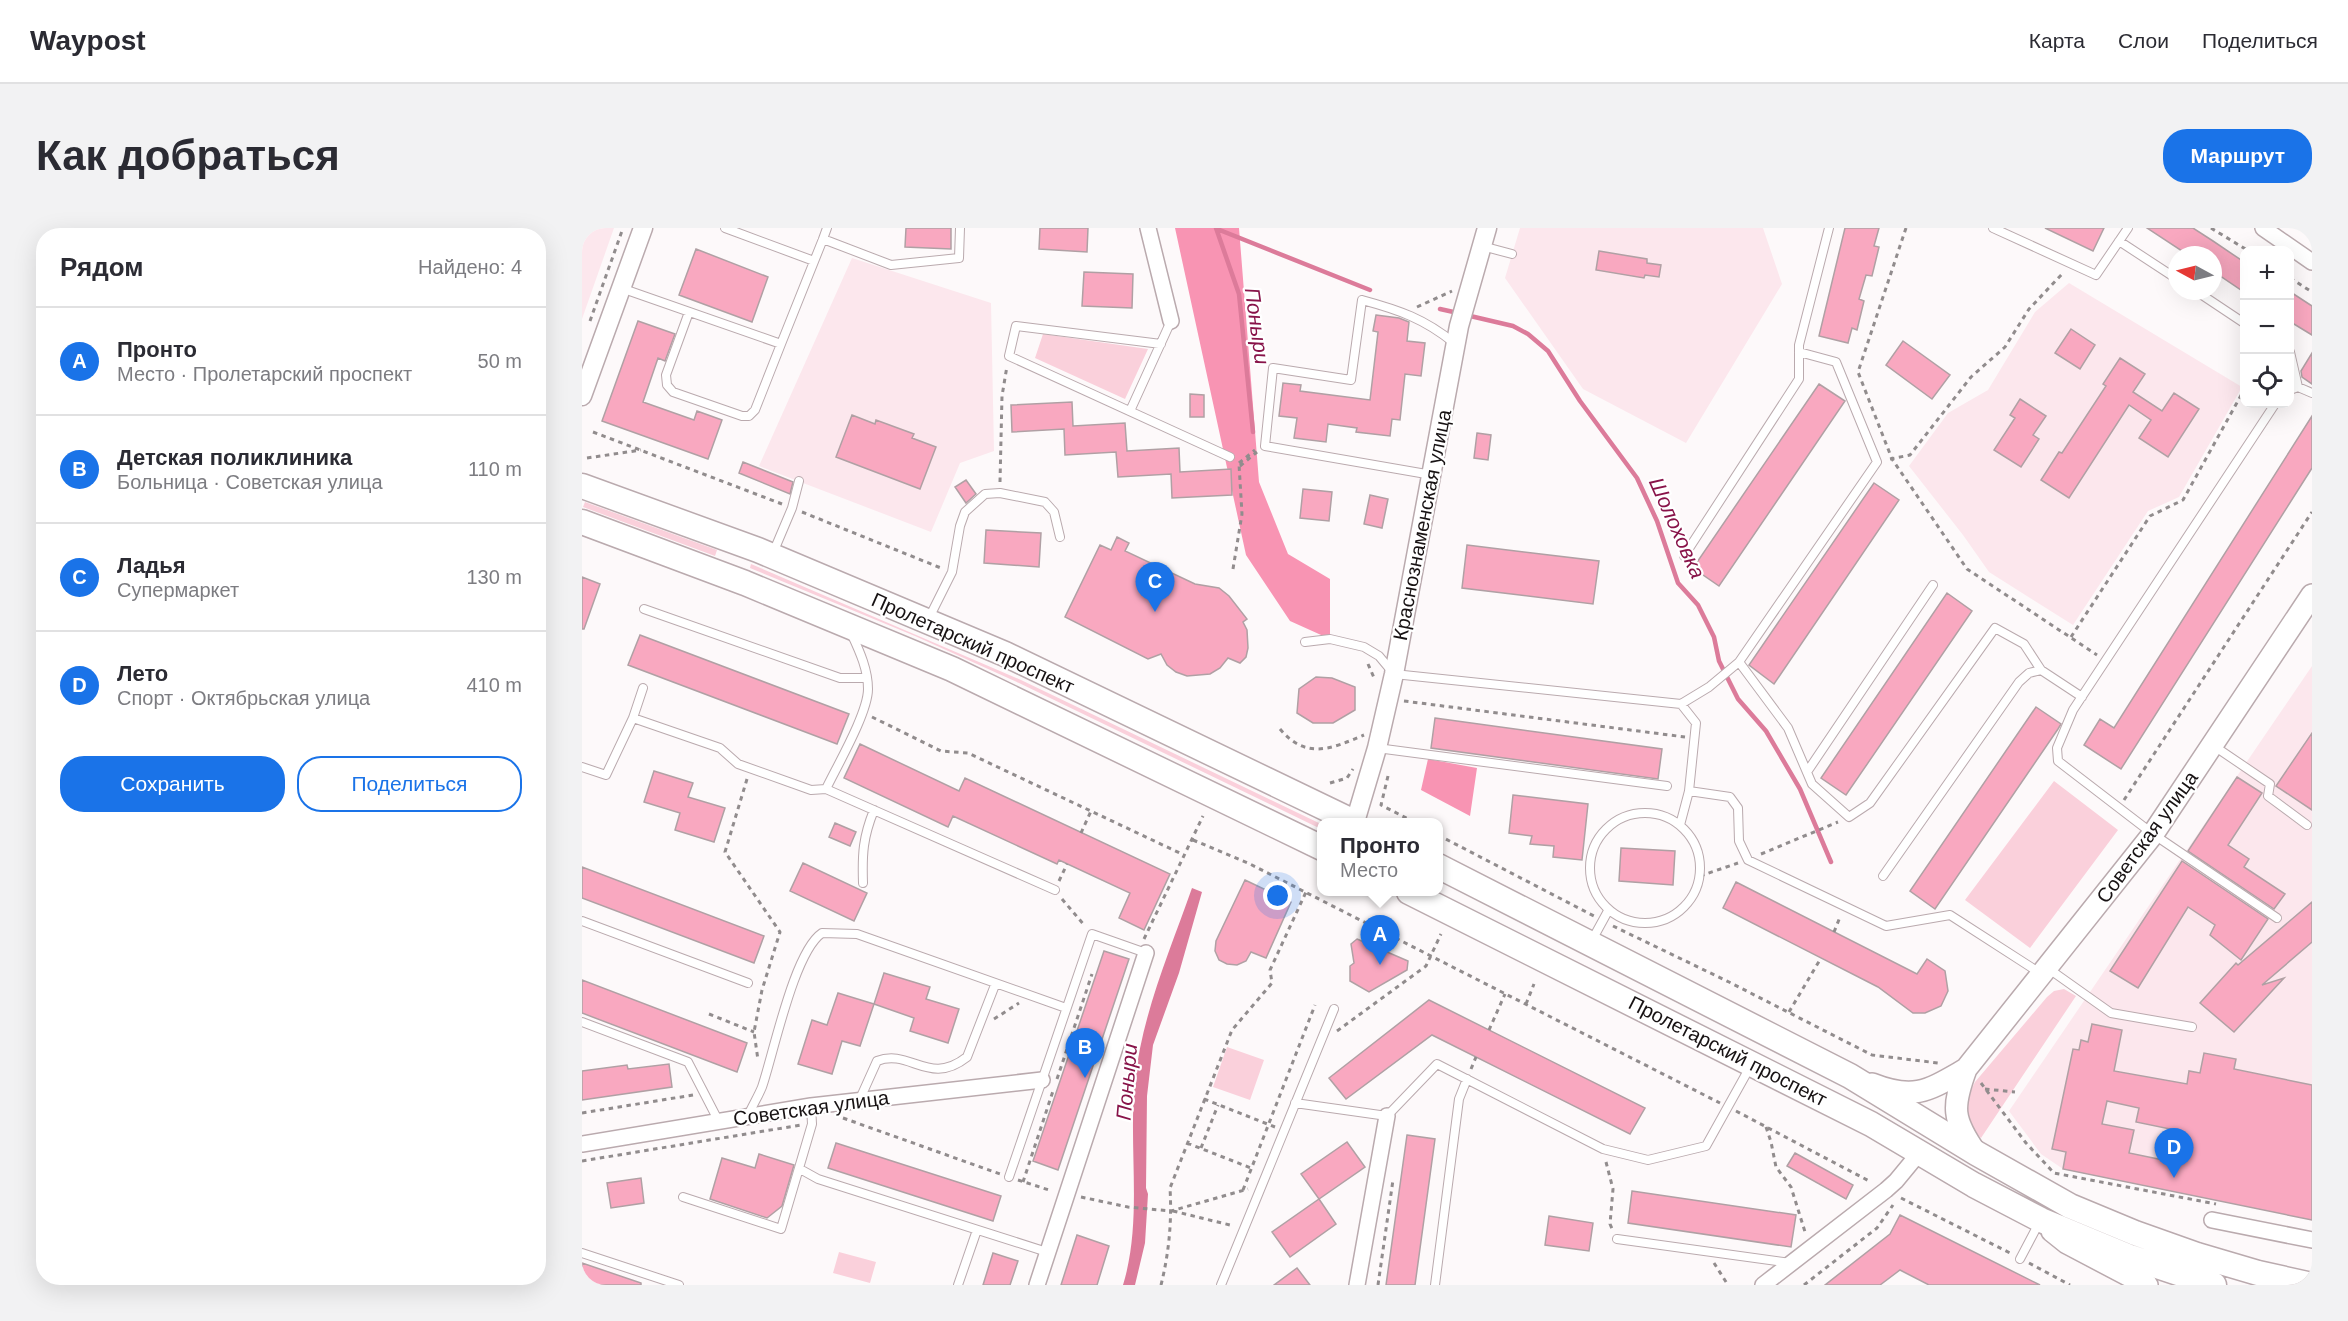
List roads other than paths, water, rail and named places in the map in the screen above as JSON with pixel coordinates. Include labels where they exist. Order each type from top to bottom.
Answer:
[{"type":"main road","name":"Пролетарский проспект","points":[[582,486],[765,553],[1005,654],[1346,818]]},
{"type":"main road","name":"Пролетарский проспект","points":[[582,522],[745,584],[952,669],[1317,846]]},
{"type":"main road","points":[[745,584],[740,574],[739,562],[747,552],[765,553]]},
{"type":"main road","name":"Советская улица","points":[[1971,1072],[2045,971],[2153,834],[2310,602]]},
{"type":"main road","name":"Пролетарский проспект","points":[[1443,869],[1850,1076],[1976,1153],[2070,1206],[2135,1233],[2258,1273],[2312,1285]]},
{"type":"main road","name":"Пролетарский проспект","points":[[1419,896],[1871,1124],[1974,1185],[2041,1220],[2130,1257],[2214,1285]]},
{"type":"main road","points":[[1850,1076],[1885,1089],[1919,1092],[1971,1072]]},
{"type":"main road","points":[[1971,1072],[1956,1098],[1956,1109],[1962,1134],[1976,1153]]},
{"type":"main road","points":[[2041,1220],[2067,1243],[2147,1285]]},
{"type":"street","points":[[582,396],[644,228]]},
{"type":"street","points":[[1148,228],[1171,321]]},
{"type":"street","name":"Краснознаменская улица","points":[[1355,818],[1370,745],[1394,674],[1460,326],[1461,296],[1487,228]]},
{"type":"street","points":[[2263,228],[2312,262]]},
{"type":"street","points":[[1036,1285],[1146,954]]},
{"type":"street","name":"Советская улица","points":[[582,1144],[811,1106],[1042,1080]]},
{"type":"street","points":[[1357,1285],[1387,1116]]},
{"type":"street","points":[[1763,1285],[1891,1186],[1920,1152]]},
{"type":"street","points":[[2212,1220],[2312,1240]]},
{"type":"lane","points":[[725,228],[814,261]]},
{"type":"lane","points":[[689,312],[666,375],[667,386],[673,392],[741,416],[749,416],[755,410],[827,228]]},
{"type":"lane","points":[[823,239],[891,265],[959,258],[960,228]]},
{"type":"lane","points":[[1684,556],[1799,379],[1799,352],[1829,228]]},
{"type":"lane","points":[[1993,228],[2096,275],[2128,228]]},
{"type":"lane","points":[[2119,242],[2168,273]]},
{"type":"lane","points":[[1482,246],[1512,254]]},
{"type":"lane","points":[[621,288],[781,345]]},
{"type":"lane","points":[[1432,476],[1265,446],[1273,368],[1350,380],[1362,300],[1404,311],[1456,344]]},
{"type":"lane","points":[[2210,300],[2240,320]]},
{"type":"lane","points":[[1130,411],[1171,321]]},
{"type":"lane","points":[[1161,344],[1016,326],[1009,356],[1230,457]]},
{"type":"lane","points":[[1305,642],[1330,639],[1364,648],[1379,656],[1394,674],[1681,704],[1709,687],[1739,662],[1877,462],[1836,362],[1799,352]]},
{"type":"lane","points":[[2294,388],[2312,393]]},
{"type":"lane","points":[[2273,408],[2073,710],[2057,748],[2058,761],[2153,834],[2277,918]]},
{"type":"lane","points":[[765,553],[792,508],[799,481]]},
{"type":"lane","points":[[927,621],[952,572],[960,526],[965,512],[985,494],[1000,493],[1045,502],[1054,512],[1060,537]]},
{"type":"lane","points":[[1807,772],[1933,585]]},
{"type":"lane","points":[[644,609],[840,678],[867,678]]},
{"type":"lane","points":[[826,789],[862,712],[868,692],[865,667],[849,628]]},
{"type":"lane","points":[[1739,662],[1788,728],[1812,784],[1849,817],[1870,803],[1995,628],[2024,644],[2041,670],[2082,697]]},
{"type":"lane","points":[[1883,876],[2019,682],[2029,673],[2041,670]]},
{"type":"lane","points":[[582,766],[606,775],[633,718],[644,688]]},
{"type":"lane","points":[[1680,825],[1689,791],[1696,723],[1681,704]]},
{"type":"lane","points":[[633,718],[720,748],[738,764],[811,790],[826,789],[1055,890]]},
{"type":"lane","points":[[1370,745],[1667,786]]},
{"type":"lane","points":[[2212,745],[2270,784],[2268,795],[2307,825]]},
{"type":"lane","points":[[1689,791],[1730,797],[1738,808],[1739,841],[1748,860],[1845,907],[1886,926],[1950,915],[2111,1013],[2192,1027]]},
{"type":"lane","points":[[863,883],[862,847],[874,810]]},
{"type":"lane","points":[[1648,812],[1670,818],[1680,825],[1692,838],[1700,858],[1700,876],[1694,895],[1674,915],[1664,921],[1635,923],[1608,910],[1597,897],[1590,880],[1590,858],[1600,834],[1623,817],[1648,812]]},
{"type":"lane","points":[[1590,943],[1608,910]]},
{"type":"lane","points":[[582,921],[748,983]]},
{"type":"lane","points":[[748,1116],[761,1087],[783,1014],[809,945],[822,933],[857,934],[995,985],[1066,1008]]},
{"type":"lane","points":[[1009,1178],[1092,934],[1146,954]]},
{"type":"lane","points":[[859,1101],[877,1061],[886,1057],[925,1068],[948,1068],[967,1057],[995,985]]},
{"type":"lane","points":[[1221,1285],[1334,1009]]},
{"type":"lane","points":[[582,1022],[688,1062],[718,1120]]},
{"type":"lane","points":[[1295,1103],[1387,1116],[1437,1064],[1602,1149],[1648,1160],[1706,1146],[1752,1063]]},
{"type":"lane","points":[[1435,1285],[1459,1099],[1467,1079]]},
{"type":"lane","points":[[683,1197],[781,1229],[812,1124],[811,1106]]},
{"type":"lane","points":[[800,1169],[818,1179],[1047,1252]]},
{"type":"lane","points":[[2020,1258],[2041,1220]]},
{"type":"lane","points":[[958,1285],[977,1230]]},
{"type":"lane","points":[[1617,1239],[1791,1263]]},
{"type":"lane","points":[[582,1253],[679,1285]]},
{"type":"waterway","name":"Поныри","points":[[1216,228],[1239,294],[1253,432]]},
{"type":"waterway","name":"Шолоховка","points":[[1217,229],[1370,290]]},
{"type":"waterway","name":"Шолоховка","points":[[1440,309],[1458,313]]},
{"type":"waterway","name":"Шолоховка","points":[[1466,315],[1513,326],[1528,334],[1548,351],[1580,401],[1637,478],[1657,521],[1678,583],[1698,605],[1714,637],[1719,661],[1738,699],[1766,731],[1800,789],[1831,862]]},
{"type":"place","name":"Ладья","points":[[1155,612]]},
{"type":"place","name":"Пронто","points":[[1380,965]]},
{"type":"place","name":"Детская поликлиника","points":[[1085,1078]]},
{"type":"place","name":"Лето","points":[[2174,1178]]}]
